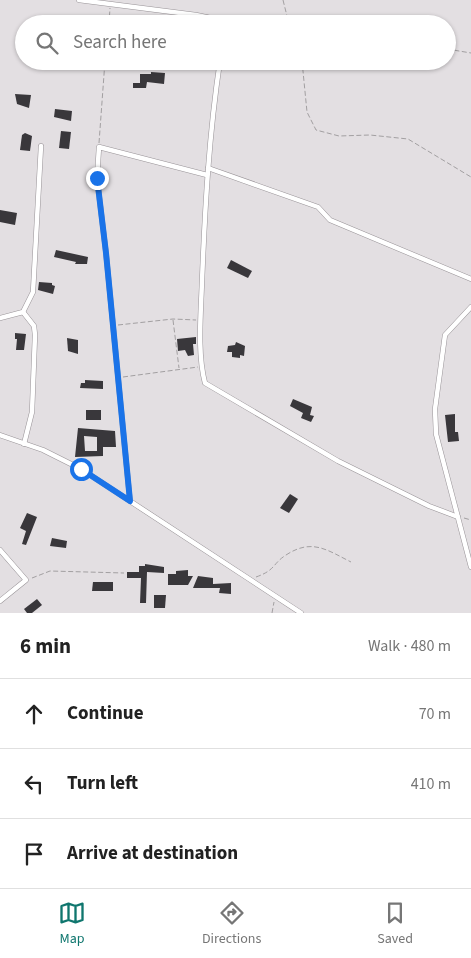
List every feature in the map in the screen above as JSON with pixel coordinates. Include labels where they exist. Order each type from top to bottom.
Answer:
[{"type":"street","points":[[79,0],[196,15]]},
{"type":"street","points":[[219,70],[212,111],[208,168],[201,322],[202,366],[207,386],[237,400],[338,461],[429,506],[458,517]]},
{"type":"street","points":[[23,312],[34,285],[41,146]]},
{"type":"street","points":[[130,501],[97,178],[99,147],[208,176]]},
{"type":"street","points":[[208,168],[318,207],[330,220],[471,279]]},
{"type":"street","points":[[471,307],[445,335],[434,409],[436,434],[471,567]]},
{"type":"street","points":[[0,318],[23,312]]},
{"type":"street","points":[[23,312],[34,326],[35,334],[32,412],[24,444]]},
{"type":"street","points":[[0,435],[63,459],[301,613]]},
{"type":"street","points":[[0,550],[26,580],[0,601]]},
{"type":"path","points":[[283,0],[287,15]]},
{"type":"path","points":[[109,15],[110,5]]},
{"type":"path","points":[[456,50],[471,53]]},
{"type":"path","points":[[99,147],[104,70]]},
{"type":"path","points":[[303,70],[307,112],[316,130],[338,136],[370,135],[408,139],[471,177]]},
{"type":"path","points":[[113,326],[173,318],[201,322]]},
{"type":"path","points":[[173,318],[179,369]]},
{"type":"path","points":[[117,378],[202,366]]},
{"type":"path","points":[[458,517],[471,520]]},
{"type":"path","points":[[250,579],[269,572],[286,555],[313,545],[324,547],[351,562]]},
{"type":"path","points":[[26,580],[50,571],[124,573]]},
{"type":"path","points":[[272,613],[275,596]]},
{"type":"building","points":[[151,72],[165,73],[164,84],[147,82],[146,88],[133,88],[133,83],[140,83],[140,74],[151,74]]},
{"type":"building","points":[[15,94],[31,95],[29,108],[17,104]]},
{"type":"building","points":[[55,109],[72,111],[71,121],[54,117]]},
{"type":"building","points":[[61,131],[71,132],[69,149],[59,148]]},
{"type":"building","points":[[25,133],[32,136],[30,151],[20,150],[22,135]]},
{"type":"building","points":[[0,210],[17,213],[15,225],[0,222]]},
{"type":"building","points":[[56,250],[88,257],[87,264],[75,264],[76,262],[54,257]]},
{"type":"building","points":[[231,260],[252,271],[248,278],[227,268]]},
{"type":"building","points":[[39,282],[52,283],[55,286],[53,294],[38,290]]},
{"type":"building","points":[[15,333],[26,334],[24,350],[16,350],[17,339],[15,339]]},
{"type":"building","points":[[196,337],[196,344],[193,344],[194,355],[188,356],[185,350],[178,351],[177,339]]},
{"type":"building","points":[[67,338],[78,340],[78,354],[68,351]]},
{"type":"building","points":[[236,342],[245,346],[244,356],[240,355],[240,358],[232,357],[232,352],[227,352],[228,346],[235,345]]},
{"type":"building","points":[[85,380],[103,381],[103,389],[80,388],[81,383],[85,383]]},
{"type":"building","points":[[293,399],[312,407],[310,415],[314,416],[311,422],[301,418],[303,413],[290,406]]},
{"type":"building","points":[[86,410],[101,410],[101,420],[86,420]]},
{"type":"building","points":[[455,414],[455,432],[458,432],[459,441],[448,442],[445,415]]},
{"type":"building","points":[[78,428],[115,431],[116,447],[103,447],[103,456],[75,457]],"holes":[[[84,436],[97,437],[97,451],[85,451]]]},
{"type":"building","points":[[290,494],[298,499],[289,513],[280,508]]},
{"type":"building","points":[[27,513],[37,517],[26,545],[22,544],[26,531],[20,528]]},
{"type":"building","points":[[52,538],[67,541],[66,548],[50,546]]},
{"type":"building","points":[[145,564],[164,567],[164,573],[147,572],[146,603],[140,603],[141,578],[127,578],[127,572],[139,572],[139,566],[145,566]]},
{"type":"building","points":[[188,570],[188,576],[193,576],[188,585],[168,585],[168,574],[176,574],[176,571]]},
{"type":"building","points":[[198,576],[213,578],[213,584],[231,583],[231,594],[219,593],[220,588],[193,588]]},
{"type":"building","points":[[93,582],[113,582],[113,591],[92,591]]},
{"type":"building","points":[[154,595],[166,595],[165,608],[154,608]]},
{"type":"building","points":[[37,599],[42,605],[32,613],[27,613],[24,609]]},
{"type":"route","points":[[81,469],[130,501],[97,178]]}]
